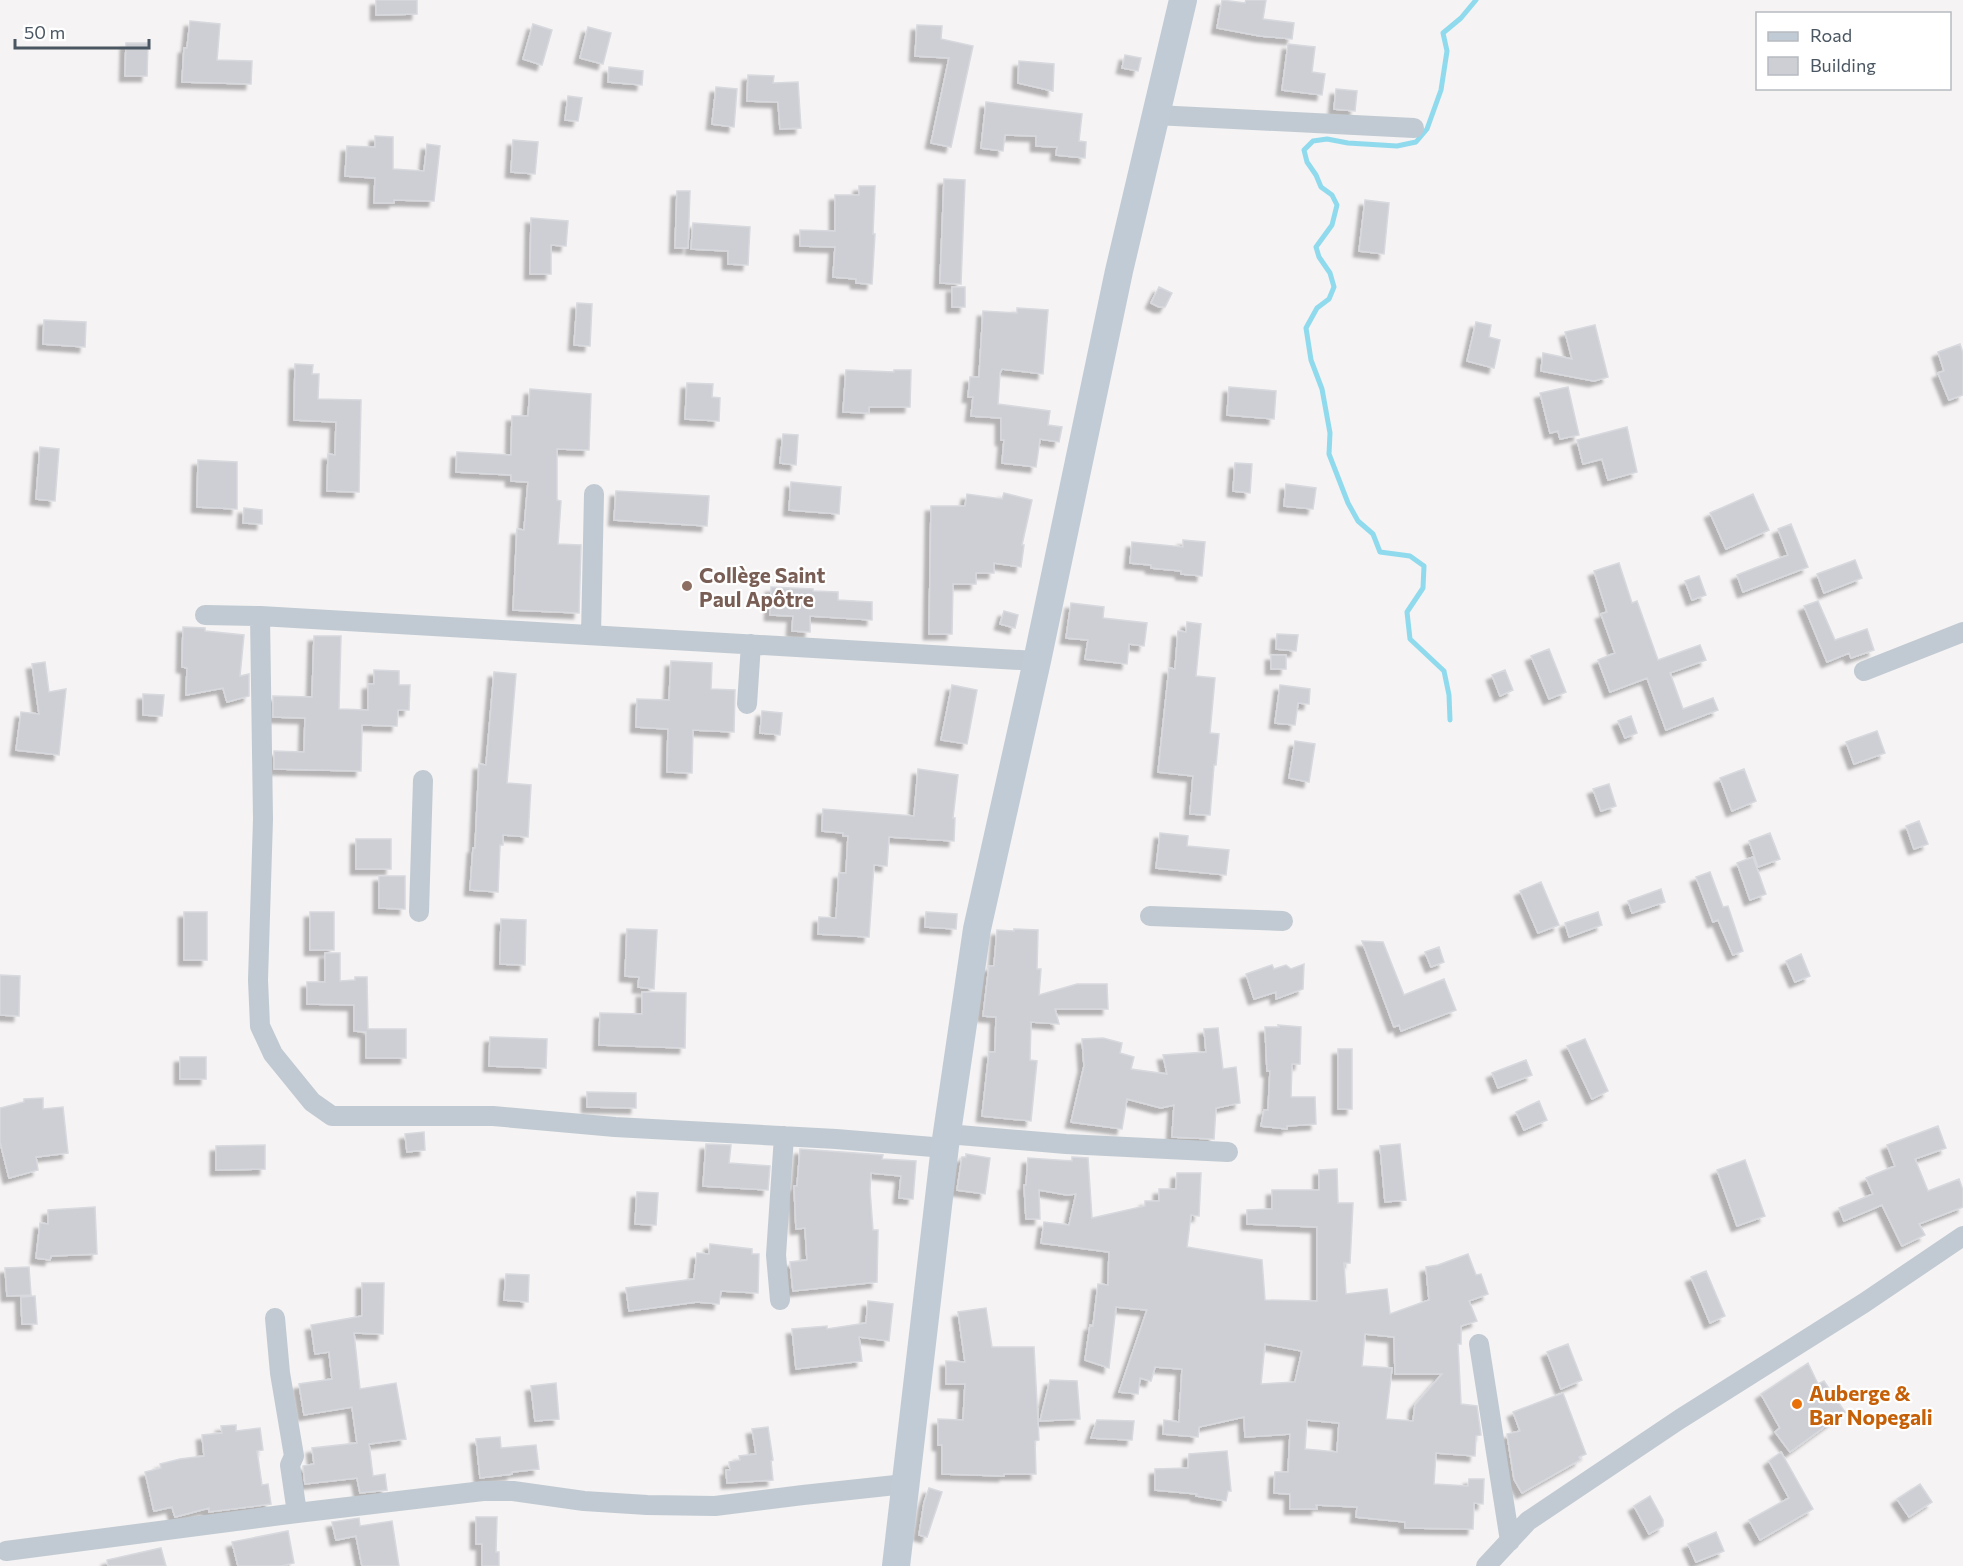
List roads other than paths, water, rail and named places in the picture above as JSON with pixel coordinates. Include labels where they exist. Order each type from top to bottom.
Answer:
[{"type":"street","points":[[896,1566],[946,1141],[977,929],[1037,661],[1119,270],[1183,0]]},
{"type":"street","points":[[1155,116],[1414,128]]},
{"type":"street","points":[[591,635],[594,494]]},
{"type":"street","points":[[206,615],[260,616],[1037,661]]},
{"type":"street","points":[[260,616],[263,819],[258,980],[260,1026],[273,1054],[312,1102],[332,1116],[493,1116],[615,1127],[784,1136],[1066,1144],[1228,1152]]},
{"type":"street","points":[[1864,671],[1963,632]]},
{"type":"street","points":[[747,705],[751,644]]},
{"type":"street","points":[[419,912],[423,780]]},
{"type":"street","points":[[1150,916],[1283,921]]},
{"type":"street","points":[[780,1300],[776,1256],[784,1136]]},
{"type":"street","points":[[1486,1566],[1528,1521],[1680,1419],[1864,1303],[1963,1236]]},
{"type":"street","points":[[275,1318],[280,1373],[294,1456],[290,1465],[297,1512]]},
{"type":"street","points":[[1479,1344],[1510,1541]]},
{"type":"street","points":[[6,1551],[297,1512],[483,1491],[513,1491],[584,1501],[626,1504],[715,1506],[905,1485]]},
{"type":"waterway","points":[[1450,720],[1449,695],[1444,671],[1410,639],[1407,612],[1423,588],[1424,566],[1410,556],[1380,552],[1373,534],[1358,521],[1348,503],[1329,454],[1330,433],[1322,389],[1311,360],[1306,328],[1317,308],[1329,299],[1334,287],[1330,273],[1319,257],[1316,247],[1332,225],[1337,205],[1332,195],[1321,187],[1307,162],[1304,150],[1313,141],[1327,139],[1348,143],[1397,146],[1416,142],[1427,129],[1441,90],[1447,51],[1443,33],[1461,18],[1476,0]]},
{"type":"place","name":"Collège Saint Paul Apôtre","points":[[687,586]]},
{"type":"place","name":"Auberge & Bar Nopegali","points":[[1797,1404]]}]
